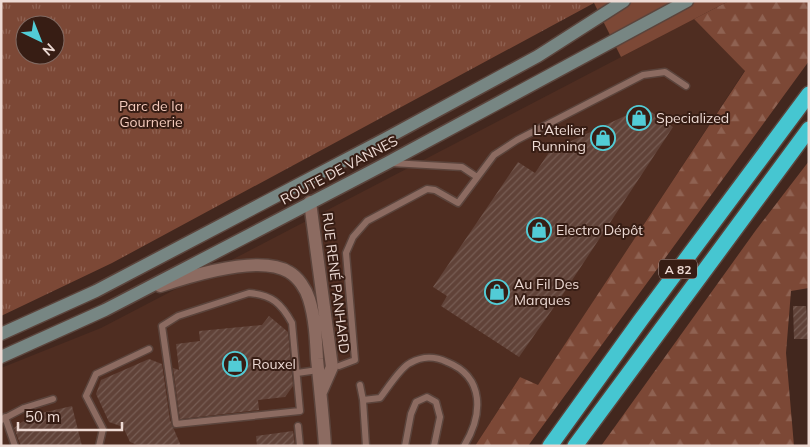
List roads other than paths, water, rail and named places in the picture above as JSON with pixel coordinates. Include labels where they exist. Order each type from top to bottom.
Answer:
[{"type":"highway","name":"A 82","points":[[550,446],[640,320],[809,94]]},
{"type":"highway","name":"A 82","points":[[575,446],[809,129]]},
{"type":"main road","name":"ROUTE DE VANNES","points":[[1,334],[96,290],[385,139],[538,56],[624,1]]},
{"type":"main road","name":"ROUTE DE VANNES","points":[[1,357],[97,313],[387,163],[687,1]]},
{"type":"street","name":"RUE RENÉ PANHARD","points":[[310,202],[335,366],[320,394]]},
{"type":"street","name":"RUE RENÉ PANHARD","points":[[138,292],[198,273],[235,268],[274,266],[289,272],[299,281],[309,297],[314,320],[325,446]]},
{"type":"street","name":"RUE RENÉ PANHARD","points":[[318,370],[335,366]]},
{"type":"lane","points":[[335,366],[355,360],[346,253],[360,226],[427,189],[435,190],[458,203],[494,155],[517,140],[643,75],[665,72],[686,86]]},
{"type":"lane","points":[[387,163],[462,167],[476,177]]},
{"type":"lane","points":[[249,293],[263,294],[276,301],[286,311],[292,323],[297,373],[300,411],[176,424],[162,326],[178,316],[249,293]]},
{"type":"lane","points":[[99,446],[103,429],[86,396],[96,374],[149,349]]},
{"type":"lane","points":[[363,400],[380,398],[408,363],[422,358],[436,357],[454,364],[469,375],[476,392],[477,408],[474,427],[464,446]]},
{"type":"lane","points":[[297,373],[318,370]]},
{"type":"lane","points":[[360,385],[363,400],[366,446]]},
{"type":"lane","points":[[405,446],[411,414],[416,402],[427,398],[436,402],[440,417],[434,446]]},
{"type":"lane","points":[[15,446],[3,419],[24,408],[53,399]]},
{"type":"lane","points":[[298,426],[300,446]]},
{"type":"place","name":"Specialized","points":[[639,118]]},
{"type":"place","name":"L'Atelier Running","points":[[603,138]]},
{"type":"place","name":"Electro Dépôt","points":[[539,230]]},
{"type":"place","name":"Au Fil Des Marques","points":[[497,292]]},
{"type":"place","name":"Rouxel","points":[[235,364]]},
{"type":"park label","name":"Parc de la Gournerie","points":[[151,114]]}]
